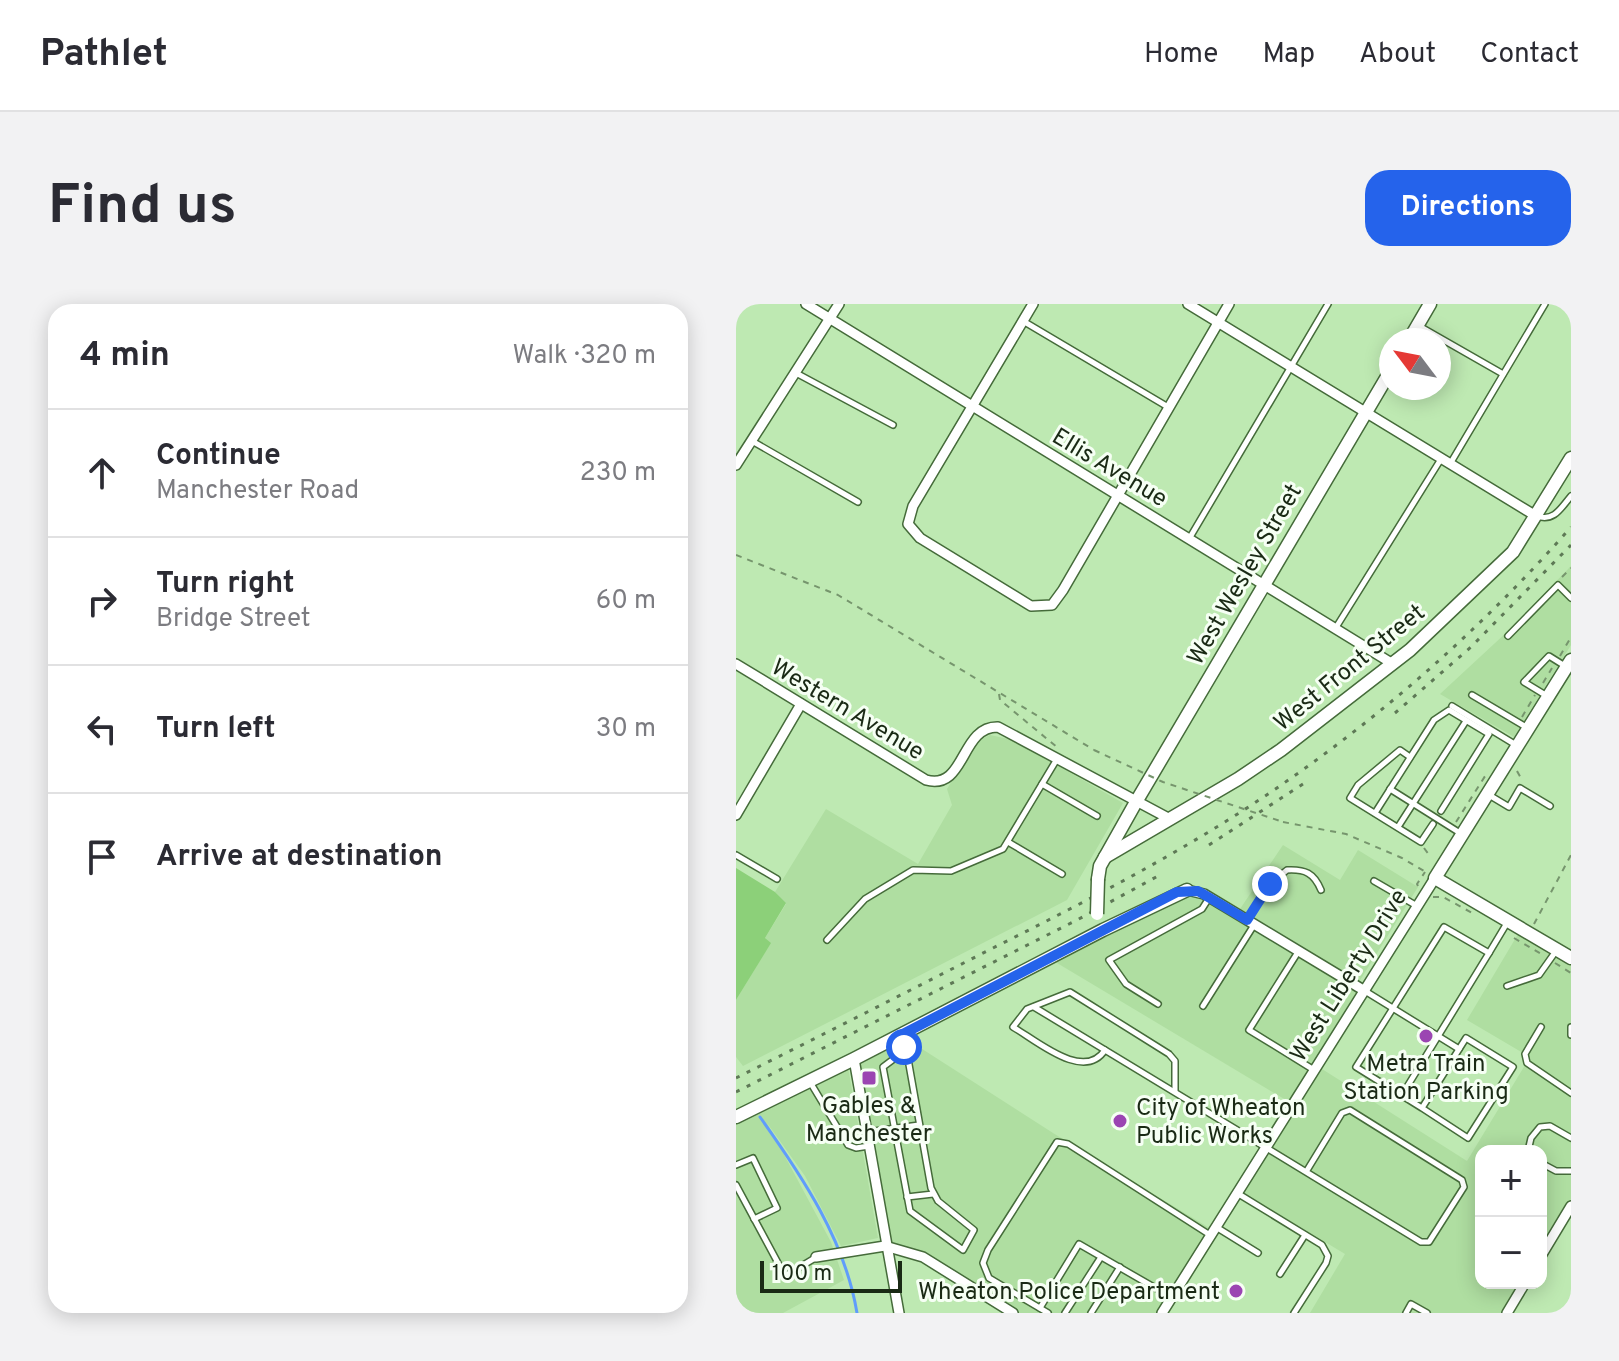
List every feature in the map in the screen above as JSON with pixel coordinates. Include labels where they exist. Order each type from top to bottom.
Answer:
[{"type":"street","name":"Ellis Avenue","points":[[806,304],[1393,664]]},
{"type":"street","points":[[736,465],[839,304]]},
{"type":"street","points":[[1033,304],[913,506],[908,524],[920,538],[1026,603],[1052,605],[1229,304]]},
{"type":"street","points":[[1188,304],[1536,516]]},
{"type":"street","points":[[1416,328],[1430,304]]},
{"type":"street","name":"West Wesley Street","points":[[1103,930],[1097,914],[1098,879],[1105,857],[1379,390]]},
{"type":"street","name":"West Front Street","points":[[1105,857],[1238,779],[1293,742],[1393,664],[1513,552],[1571,458]]},
{"type":"street","name":"West Liberty Drive","points":[[1162,1313],[1418,906],[1430,875],[1463,834],[1518,746],[1524,724],[1563,661]]},
{"type":"street","name":"Western Avenue","points":[[736,664],[931,782],[951,775],[977,735],[992,726],[1003,728],[1062,756],[1136,802]]},
{"type":"street","points":[[736,815],[801,704]]},
{"type":"street","points":[[1136,802],[1170,819]]},
{"type":"street","points":[[1430,875],[1551,953],[1571,958]]},
{"type":"street","points":[[736,1117],[1177,892],[1198,891],[1365,991]]},
{"type":"street","points":[[854,1059],[899,1313]]},
{"type":"street","points":[[1547,1246],[1571,1206]]},
{"type":"street","points":[[816,1257],[885,1246],[923,1257],[1013,1313]]},
{"type":"street","points":[[1507,1313],[1521,1289]]},
{"type":"lane","points":[[1189,539],[1328,304]]},
{"type":"lane","points":[[1335,629],[1503,374],[1545,304]]},
{"type":"lane","points":[[1023,321],[1169,408]]},
{"type":"lane","points":[[1418,325],[1503,374]]},
{"type":"lane","points":[[795,372],[893,425]]},
{"type":"lane","points":[[751,441],[858,502]]},
{"type":"lane","points":[[1536,516],[1545,519],[1554,515],[1571,496]]},
{"type":"lane","points":[[1508,636],[1571,582]]},
{"type":"lane","points":[[1561,588],[1571,598]]},
{"type":"lane","points":[[1541,693],[1524,682],[1549,656],[1563,661]]},
{"type":"lane","points":[[1472,695],[1524,724]]},
{"type":"lane","points":[[1452,706],[1518,746]]},
{"type":"lane","points":[[1375,813],[1434,720],[1449,710],[1489,734],[1441,811]]},
{"type":"lane","points":[[1398,827],[1466,721]]},
{"type":"lane","points":[[1410,757],[1400,750],[1358,785],[1350,798],[1421,842],[1433,824]]},
{"type":"lane","points":[[827,940],[865,899],[913,870],[951,871],[1003,849],[1062,756]]},
{"type":"lane","points":[[1042,784],[1097,816]]},
{"type":"lane","points":[[1488,794],[1509,807],[1520,788],[1550,806]]},
{"type":"lane","points":[[1390,789],[1463,834]]},
{"type":"lane","points":[[1008,842],[1062,874]]},
{"type":"lane","points":[[736,855],[777,879]]},
{"type":"lane","points":[[1203,1006],[1270,884],[1287,870],[1302,869],[1316,877],[1321,890]]},
{"type":"lane","points":[[1374,881],[1418,906]]},
{"type":"lane","points":[[1158,1004],[1126,984],[1109,960],[1202,909],[1209,897]]},
{"type":"lane","points":[[1422,1108],[1466,1038],[1513,1067],[1468,1138],[1356,1067],[1444,927],[1489,953]]},
{"type":"lane","points":[[1402,1095],[1489,953],[1509,928]]},
{"type":"lane","points":[[1299,951],[1249,1030],[1314,1070]]},
{"type":"lane","points":[[1507,986],[1539,975],[1551,953]]},
{"type":"lane","points":[[1365,991],[1459,1049]]},
{"type":"lane","points":[[1105,1050],[1095,1061],[1075,1064],[1013,1027],[1020,1016],[1034,1007],[1070,992],[1169,1054],[1175,1061],[1175,1092]]},
{"type":"lane","points":[[1034,1007],[1421,1242],[1429,1242],[1464,1187],[1462,1180],[1350,1110],[1342,1113],[1306,1172]]},
{"type":"lane","points":[[1541,1027],[1525,1054],[1527,1063],[1571,1093]]},
{"type":"lane","points":[[1571,1027],[1571,1035]]},
{"type":"lane","points":[[899,1036],[908,1059],[933,1194],[974,1230],[963,1250],[910,1211],[883,1067],[899,1055],[908,1059]]},
{"type":"lane","points":[[809,1081],[848,1145],[856,1148],[869,1146]]},
{"type":"lane","points":[[866,1132],[919,1125]]},
{"type":"lane","points":[[1529,1145],[1540,1127],[1550,1126],[1571,1138]]},
{"type":"lane","points":[[1048,1313],[989,1278],[983,1263],[988,1250],[1057,1142],[1068,1144],[1212,1231],[1258,1253]]},
{"type":"lane","points":[[736,1165],[753,1158],[777,1208],[754,1219]]},
{"type":"lane","points":[[1547,1166],[1556,1171],[1571,1171]]},
{"type":"lane","points":[[736,1185],[785,1276],[816,1257]]},
{"type":"lane","points":[[1236,1193],[1322,1245],[1328,1256],[1294,1313]]},
{"type":"lane","points":[[907,1197],[933,1194]]},
{"type":"lane","points":[[1280,1274],[1305,1235]]},
{"type":"lane","points":[[1040,1308],[1079,1244],[1172,1298]]},
{"type":"lane","points":[[1065,1313],[1101,1257]]},
{"type":"lane","points":[[1091,1313],[1120,1267]]},
{"type":"lane","points":[[1406,1313],[1411,1304],[1427,1313]]},
{"type":"path","points":[[736,555],[838,595],[1094,750],[1163,782],[1283,822],[1346,834],[1402,858],[1430,875],[1417,884],[1419,887]]},
{"type":"path","points":[[1561,588],[1571,568]]},
{"type":"path","points":[[1524,724],[1563,661],[1571,637]]},
{"type":"path","points":[[999,693],[1000,700],[1062,756]]},
{"type":"path","points":[[1456,821],[1489,770]]},
{"type":"path","points":[[1517,771],[1522,780]]},
{"type":"path","points":[[1533,925],[1571,855]]},
{"type":"path","points":[[1435,897],[1443,897],[1473,914]]},
{"type":"path","points":[[1509,928],[1551,953]]},
{"type":"path","points":[[1557,964],[1571,973]]},
{"type":"shaded area","points":[[1571,566],[1571,645],[1514,737],[1440,694],[1508,631]]},
{"type":"shaded area","points":[[990,735],[1013,740],[1123,803],[1067,900],[743,1066],[736,1057],[736,1000],[770,944],[765,938],[786,904],[775,892],[826,809],[918,864],[952,805],[947,789],[976,742]]},
{"type":"shaded area","points":[[1283,845],[1340,880],[1358,850],[1418,887],[1359,982],[1240,909]]},
{"type":"shaded area","points":[[736,868],[775,892],[786,903],[765,938],[771,943],[736,1000]]},
{"type":"shaded area","points":[[1198,895],[1361,992],[1291,1103],[1052,960],[1178,896]]},
{"type":"shaded area","points":[[1521,929],[1571,959],[1571,1199],[1547,1240],[1547,1145],[1477,1145],[1530,1057],[1467,1020]]},
{"type":"shaded area","points":[[905,1038],[1216,1232],[1165,1313],[1019,1313],[925,1253],[891,1242],[860,1062]]},
{"type":"shaded area","points":[[848,1067],[878,1238],[841,1246],[805,1176],[767,1123],[831,1242],[844,1280],[783,1313],[736,1313],[736,1123]]},
{"type":"shaded area","points":[[1322,1069],[1467,1161],[1475,1148],[1475,1289],[1518,1289],[1504,1313],[1310,1313],[1345,1254],[1242,1192]]},
{"type":"waterway","points":[[760,1117],[806,1186],[832,1234],[843,1260],[857,1313]]},
{"type":"railway","points":[[736,1078],[1090,899],[1253,804],[1339,743],[1421,676],[1499,604],[1571,527]]},
{"type":"railway","points":[[1395,713],[1471,647],[1571,545]]},
{"type":"railway","points":[[1209,845],[1303,784]]},
{"type":"railway","points":[[736,1092],[1158,876]]},
{"type":"place","name":"Metra Train Station Parking","points":[[1426,1036]]},
{"type":"place","name":"Gables & Manchester","points":[[869,1078]]},
{"type":"place","name":"City of Wheaton Public Works","points":[[1120,1121]]},
{"type":"place","name":"Wheaton Police Department","points":[[1236,1291]]},
{"type":"route","points":[[904,1047],[899,1036],[1177,892],[1198,891],[1247,920],[1270,884]]}]
